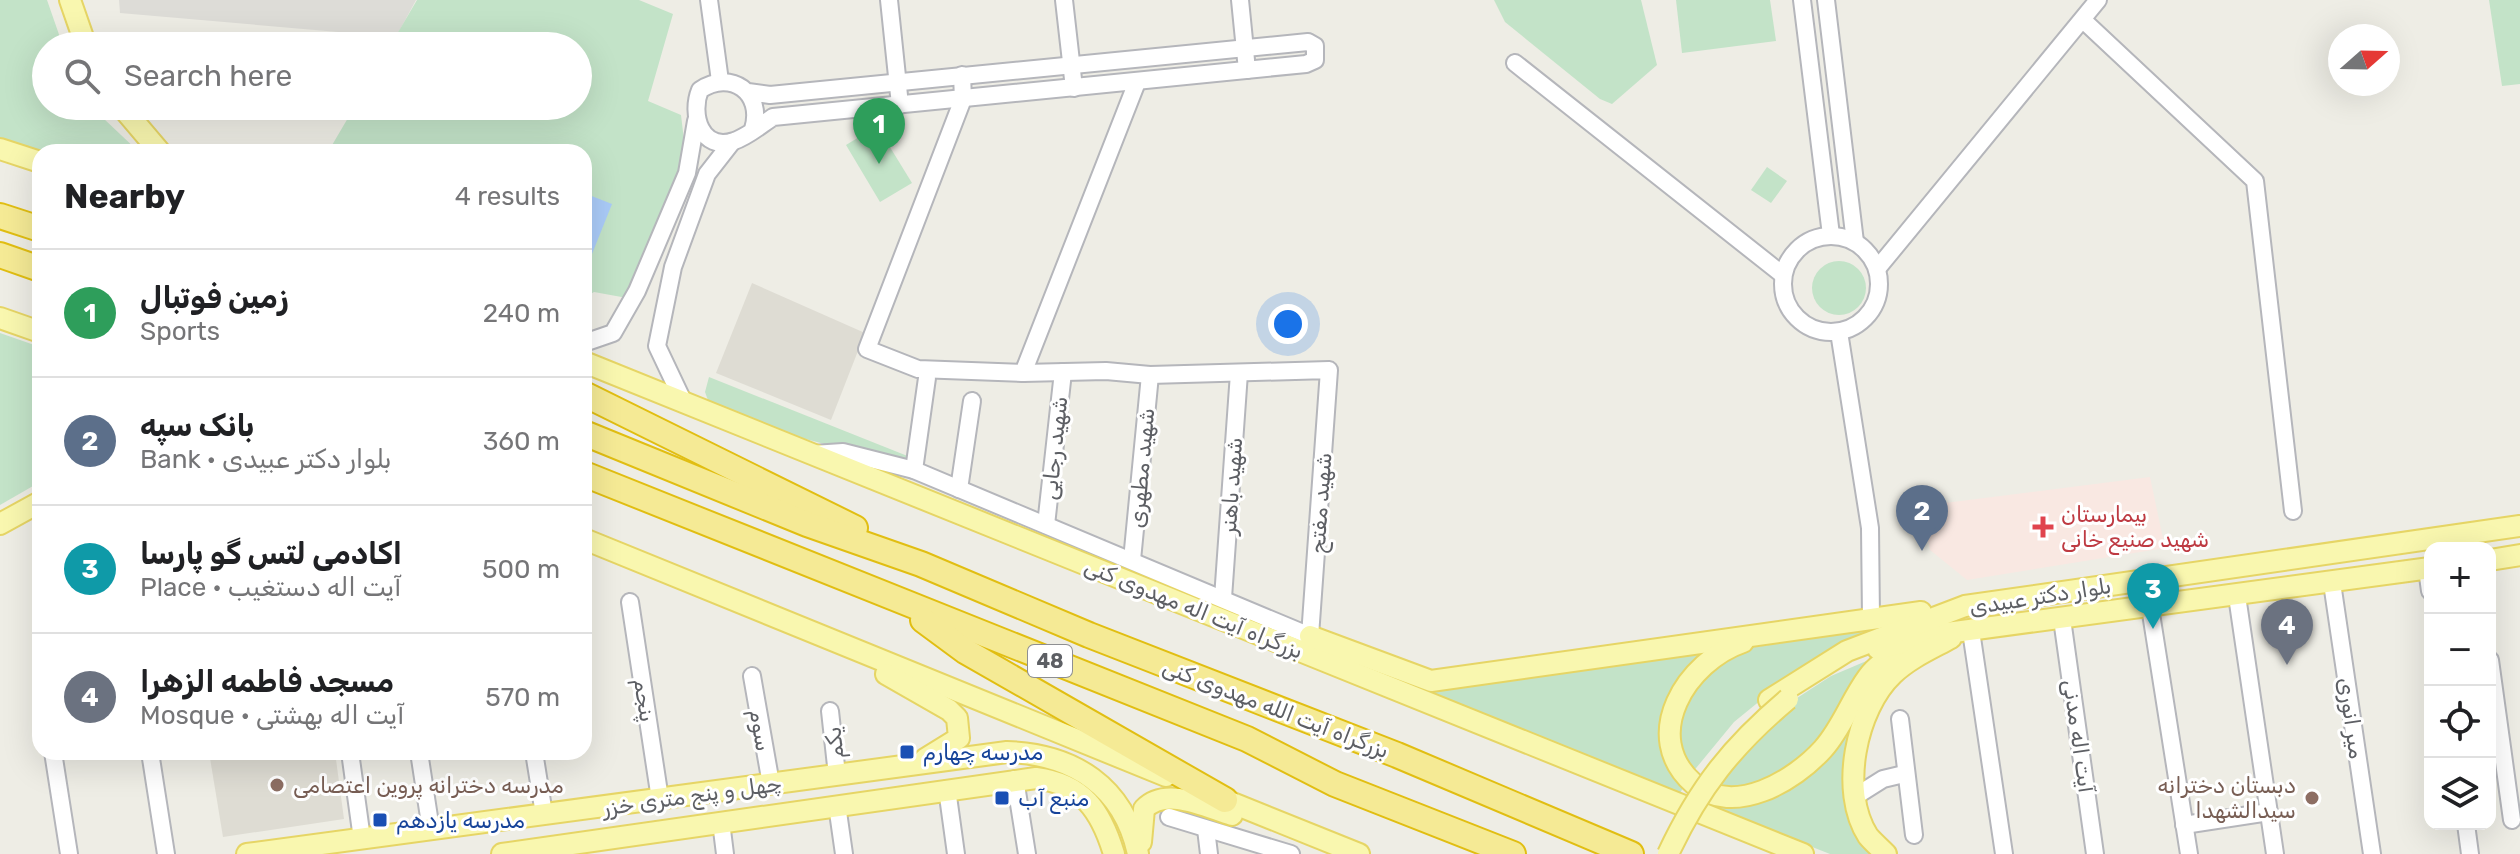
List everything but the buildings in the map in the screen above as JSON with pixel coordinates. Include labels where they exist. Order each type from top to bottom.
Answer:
[{"type":"highway","points":[[0,216],[32,226]]},
{"type":"highway","points":[[0,255],[32,266]]},
{"type":"highway","points":[[592,398],[803,500],[921,564]]},
{"type":"highway","name":"48","points":[[592,436],[807,524],[921,564]]},
{"type":"highway","name":"48","points":[[592,477],[1247,739],[1335,784],[1513,854]]},
{"type":"highway","name":"بزرگراه آیت الله مهدوی کنی","points":[[921,564],[1089,635],[1454,779],[1631,854]]},
{"type":"highway","points":[[895,599],[965,651],[1225,800]]},
{"type":"main road","points":[[70,0],[81,32]]},
{"type":"main road","points":[[133,120],[153,144]]},
{"type":"main road","points":[[0,149],[32,159]]},
{"type":"main road","points":[[0,318],[32,329]]},
{"type":"main road","name":"بزرگراه آیت اله مهدوی کنی","points":[[592,365],[1803,854]]},
{"type":"main road","points":[[0,524],[32,506]]},
{"type":"main road","name":"بلوار دکتر عبیدی","points":[[1779,699],[1847,651],[1965,606],[2520,526]]},
{"type":"main road","points":[[592,542],[1359,854]]},
{"type":"main road","points":[[2496,559],[2520,555]]},
{"type":"main road","name":"بلوار دکتر عبیدی","points":[[1779,699],[1851,660],[1932,635],[2424,570]]},
{"type":"main road","points":[[1310,636],[1431,681],[1965,606]]},
{"type":"main road","points":[[806,629],[949,710],[957,718],[959,738],[913,765]]},
{"type":"main road","points":[[1777,631],[1713,656],[1681,690],[1672,715],[1669,738],[1676,764],[1708,792],[1731,798],[1751,794],[1778,784],[1805,767],[1839,727],[1869,675],[1891,656],[1932,635]]},
{"type":"main road","points":[[1886,854],[1867,835],[1856,796],[1854,772],[1857,743],[1879,691],[1906,663],[1966,632]]},
{"type":"main road","points":[[1315,658],[1350,652]]},
{"type":"main road","points":[[1350,652],[1379,683]]},
{"type":"main road","points":[[1657,854],[1702,772],[1742,725],[1779,699]]},
{"type":"main road","points":[[1668,854],[1711,774],[1779,699]]},
{"type":"main road","name":"چهل و پنج متری خزر","points":[[247,854],[1022,753],[1049,757],[1087,772],[1111,793],[1126,816],[1139,853]]},
{"type":"main road","name":"چهل و پنج متری خزر","points":[[502,854],[608,846],[721,822],[1015,779],[1055,781],[1073,788],[1100,814],[1115,854]]},
{"type":"main road","points":[[1115,854],[1124,845],[1139,853],[1144,809],[1157,799],[1176,799],[1297,829]]},
{"type":"street","points":[[709,0],[720,81]]},
{"type":"street","points":[[889,0],[900,105]]},
{"type":"street","points":[[1064,0],[1074,88]]},
{"type":"street","points":[[1240,0],[1247,70]]},
{"type":"street","points":[[1802,0],[1831,235]]},
{"type":"street","points":[[1826,0],[1855,242]]},
{"type":"street","points":[[1877,269],[2098,0]]},
{"type":"street","points":[[2083,20],[2255,181],[2293,511]]},
{"type":"street","points":[[592,340],[613,333],[637,291],[687,173],[696,121],[695,102],[700,90],[720,81],[735,83],[748,92],[770,95],[1245,46],[1308,42],[1315,46],[1317,53],[1310,63],[773,117],[732,142],[707,174],[677,253],[657,346],[684,403]]},
{"type":"street","points":[[1515,63],[1783,275]]},
{"type":"street","points":[[962,75],[963,99],[867,349],[918,369],[1023,373],[1106,371],[1150,375],[1239,373]]},
{"type":"street","points":[[1023,373],[1137,82]]},
{"type":"street","points":[[748,92],[757,116],[753,129]]},
{"type":"street","points":[[696,121],[704,135],[717,142],[732,142]]},
{"type":"street","points":[[1831,235],[1855,242],[1870,255],[1877,269],[1878,294],[1867,316],[1839,332],[1809,327],[1797,318],[1783,290],[1783,275],[1789,259],[1800,246],[1814,238],[1831,235]]},
{"type":"street","points":[[1839,332],[1870,528],[1871,618]]},
{"type":"street","name":"شهید مفتح","points":[[1239,373],[1329,370],[1310,636]]},
{"type":"street","name":"شهید رجایی","points":[[1046,525],[1063,372]]},
{"type":"street","name":"شهید باهنر","points":[[1223,598],[1239,373]]},
{"type":"street","name":"شهید مطهری","points":[[1132,560],[1150,375]]},
{"type":"street","points":[[914,470],[927,378]]},
{"type":"street","points":[[959,489],[972,401]]},
{"type":"street","points":[[810,454],[843,452],[914,470],[1310,636]]},
{"type":"street","name":"میر انوری","points":[[2332,583],[2372,854]]},
{"type":"street","points":[[2237,596],[2275,854]]},
{"type":"street","name":"پنجم","points":[[630,602],[660,799]]},
{"type":"street","points":[[2150,607],[2189,854]]},
{"type":"street","name":"آیت اله مدنی","points":[[2062,619],[2095,854]]},
{"type":"street","points":[[1966,632],[2004,854]]},
{"type":"street","name":"سوم","points":[[752,676],[771,784]]},
{"type":"street","points":[[2494,686],[2512,820]]},
{"type":"street","name":"یکم","points":[[830,711],[837,775]]},
{"type":"street","points":[[1900,719],[1904,774],[1914,835]]},
{"type":"street","points":[[54,760],[69,854]]},
{"type":"street","points":[[151,760],[166,854]]},
{"type":"street","points":[[351,760],[362,839]]},
{"type":"street","points":[[420,760],[431,830]]},
{"type":"street","points":[[535,760],[544,814]]},
{"type":"street","points":[[1854,772],[1883,779]]},
{"type":"street","points":[[1856,796],[1883,779],[1904,774]]},
{"type":"street","points":[[1015,779],[1027,854]]},
{"type":"street","points":[[947,789],[956,854]]},
{"type":"street","points":[[837,805],[844,854]]},
{"type":"street","points":[[2184,825],[2269,812]]},
{"type":"street","points":[[1169,817],[1291,854]]},
{"type":"street","points":[[721,822],[725,854]]},
{"type":"street","points":[[1206,829],[1209,854]]},
{"type":"street","points":[[2467,830],[2470,854]]},
{"type":"shaded area","points":[[119,0],[416,0],[399,32],[338,32],[120,13]]},
{"type":"shaded area","points":[[752,283],[865,333],[831,420],[716,373]]},
{"type":"shaded area","name":"بیمارستان شهید صنیع خانی","points":[[2150,477],[2165,548],[1967,580],[1930,550],[1921,506]]},
{"type":"shaded area","name":"مدرسه دخترانه پروین اعتصامی","points":[[210,760],[336,760],[344,819],[223,837]]},
{"type":"green space","points":[[0,0],[47,0],[58,32],[32,32],[32,120],[105,120],[131,144],[32,144],[32,148],[0,139]]},
{"type":"green space","points":[[417,0],[639,0],[673,14],[648,101],[681,115],[686,157],[627,298],[592,293],[592,144],[333,144],[347,120],[592,120],[592,32],[398,32]]},
{"type":"green space","points":[[1494,0],[1641,0],[1657,65],[1612,104],[1600,99],[1505,22]]},
{"type":"green space","points":[[1676,0],[1770,0],[1776,41],[1682,53]]},
{"type":"green space","points":[[2489,0],[2520,0],[2520,84],[2502,86]]},
{"type":"green space","points":[[877,126],[912,183],[880,202],[846,145]]},
{"type":"green space","points":[[1767,167],[1787,181],[1771,203],[1751,190]]},
{"type":"green space","points":[[1839,261],[1858,269],[1866,288],[1858,307],[1839,315],[1820,307],[1812,288],[1820,269]]},
{"type":"green space","points":[[0,333],[32,344],[32,487],[0,505]]},
{"type":"green space","points":[[709,377],[910,457],[908,466],[798,437],[709,403],[705,392]]},
{"type":"green space","points":[[1899,625],[1793,674],[1734,722],[1692,773],[1679,752],[1678,724],[1693,684],[1742,649]]},
{"type":"green space","points":[[1897,648],[1826,734],[1781,773],[1759,785],[1737,790],[1712,786],[1794,700],[1831,676]]},
{"type":"green space","points":[[1708,652],[1689,669],[1670,698],[1668,728],[1684,786],[1679,795],[1408,685],[1445,690]]},
{"type":"green space","points":[[1861,709],[1863,843],[1869,854],[1830,854],[1701,803],[1704,797],[1742,804]]},
{"type":"water","points":[[592,196],[612,204],[592,254]]},
{"type":"place","name":"زمین فوتبال","points":[[879,164]]},
{"type":"place","name":"بیمارستان شهید صنیع خانی","points":[[2043,527]]},
{"type":"place","name":"بانک سپه","points":[[1922,551]]},
{"type":"place","name":"اکادمی لتس گو پارسا","points":[[2153,629]]},
{"type":"place","name":"مسجد فاطمه الزهرا","points":[[2287,665]]},
{"type":"place","name":"مدرسه چهارم","points":[[907,752]]},
{"type":"place","name":"مدرسه دخترانه پروین اعتصامی","points":[[277,785]]},
{"type":"place","name":"منبع آب","points":[[1002,798]]},
{"type":"place","name":"دبستان دخترانه سیدالشهدا","points":[[2312,798]]},
{"type":"place","name":"مدرسه یازدهم","points":[[380,820]]}]
